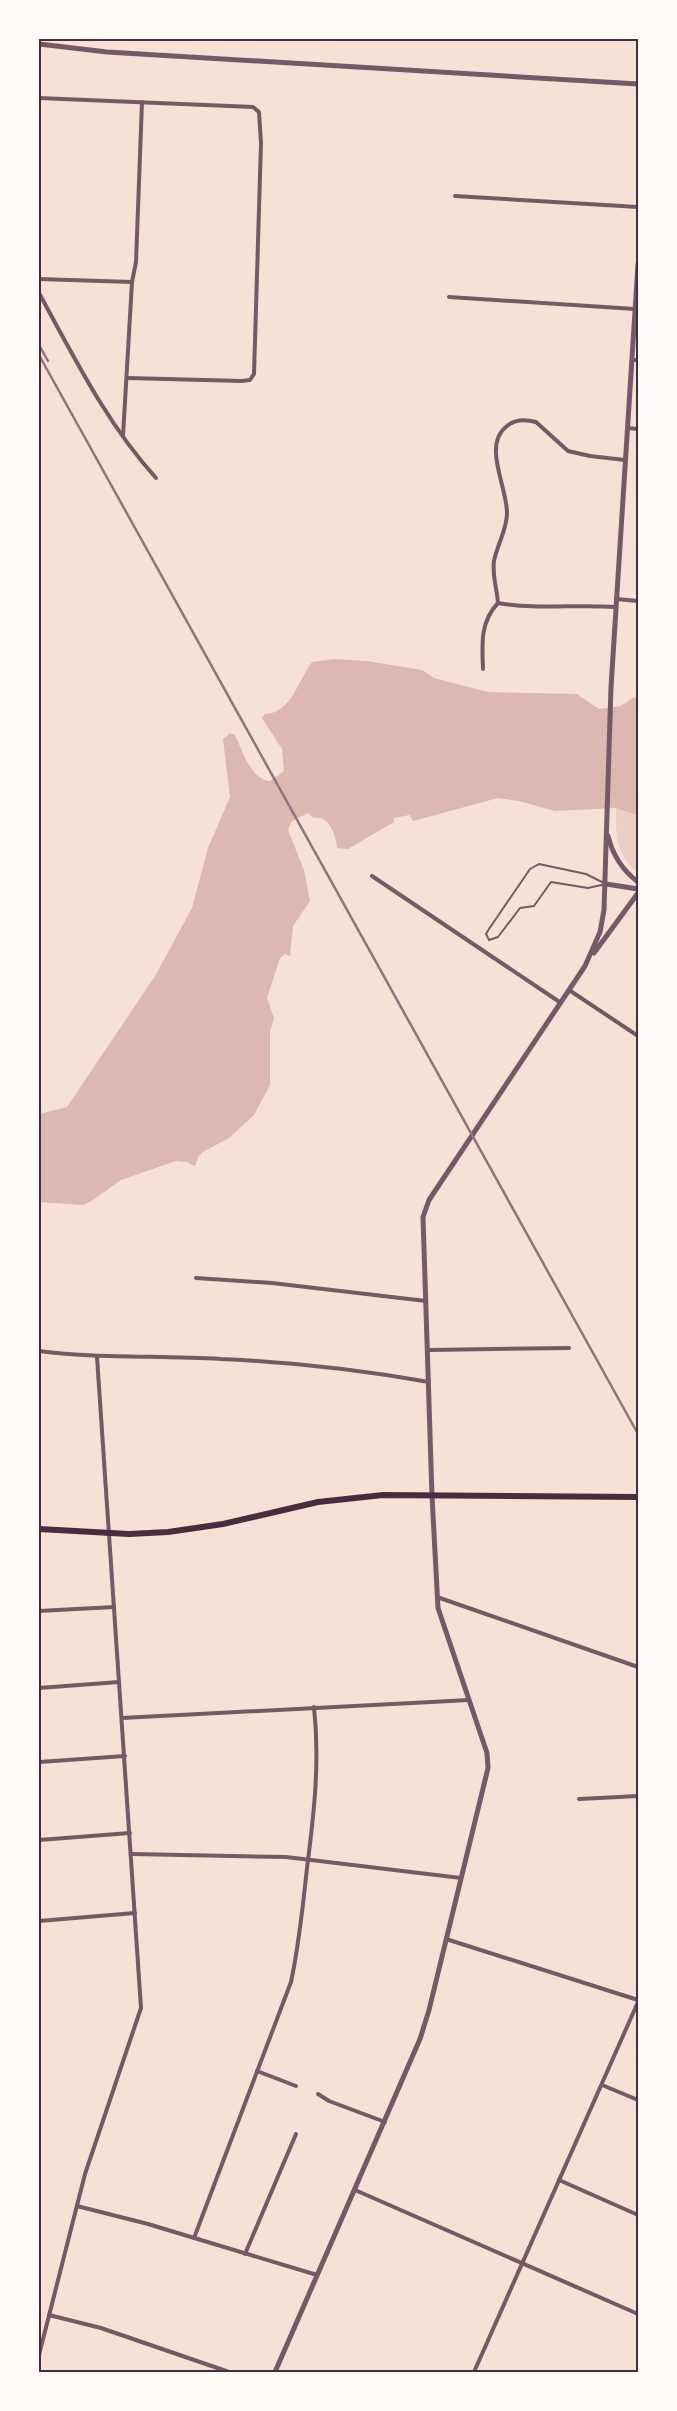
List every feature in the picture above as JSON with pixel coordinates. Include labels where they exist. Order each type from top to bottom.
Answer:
[{"type":"main road","points":[[39,1529],[147,1534],[192,1530],[348,1498],[383,1495],[638,1497]]},
{"type":"street","points":[[39,44],[106,52],[638,84]]},
{"type":"street","points":[[39,98],[253,107],[259,112],[261,143],[254,374],[250,380],[242,381],[128,378]]},
{"type":"street","points":[[123,436],[128,378],[132,282],[136,262],[142,102]]},
{"type":"street","points":[[455,196],[638,207]]},
{"type":"street","points":[[585,966],[602,924],[606,884],[610,708],[615,607],[625,460],[635,360],[635,309],[638,264]]},
{"type":"street","points":[[39,279],[132,282]]},
{"type":"street","points":[[39,293],[100,404],[156,478]]},
{"type":"street","points":[[449,297],[635,309]]},
{"type":"street","points":[[482,669],[483,630],[485,622],[498,603],[493,566],[507,516],[504,487],[495,456],[499,434],[510,424],[517,421],[530,420],[536,422],[568,451],[590,456],[625,460]]},
{"type":"street","points":[[628,428],[638,429]]},
{"type":"street","points":[[616,599],[638,601]]},
{"type":"street","points":[[498,603],[533,607],[564,605],[615,607]]},
{"type":"street","points":[[607,828],[616,859],[623,870],[638,882]]},
{"type":"street","points":[[372,876],[561,1003]]},
{"type":"street","points":[[606,884],[638,889]]},
{"type":"street","points":[[274,2372],[356,2190],[420,2039],[488,1768],[487,1753],[438,1608],[432,1496],[425,1210],[467,1143],[585,966],[638,893]]},
{"type":"street","points":[[569,990],[638,1036]]},
{"type":"street","points":[[196,1278],[272,1283],[426,1301]]},
{"type":"street","points":[[429,1350],[569,1348]]},
{"type":"street","points":[[39,1351],[97,1356],[223,1359],[373,1373],[429,1382]]},
{"type":"street","points":[[39,2355],[88,2165],[141,2008],[97,1356]]},
{"type":"street","points":[[438,1597],[638,1667]]},
{"type":"street","points":[[39,1611],[114,1607]]},
{"type":"street","points":[[39,1688],[119,1682]]},
{"type":"street","points":[[122,1718],[469,1700]]},
{"type":"street","points":[[194,2238],[290,1982],[297,1954],[315,1809],[318,1758],[314,1707]]},
{"type":"street","points":[[39,1762],[125,1756]]},
{"type":"street","points":[[579,1799],[638,1796]]},
{"type":"street","points":[[39,1840],[130,1833]]},
{"type":"street","points":[[132,1854],[262,1855],[461,1878]]},
{"type":"street","points":[[39,1921],[135,1913]]},
{"type":"street","points":[[446,1939],[638,2001],[474,2372]]},
{"type":"street","points":[[257,2071],[296,2086]]},
{"type":"street","points":[[602,2085],[638,2100]]},
{"type":"street","points":[[318,2094],[329,2101],[385,2122]]},
{"type":"street","points":[[245,2254],[296,2134]]},
{"type":"street","points":[[559,2180],[638,2215]]},
{"type":"street","points":[[356,2190],[638,2314]]},
{"type":"street","points":[[77,2206],[194,2238],[317,2275]]},
{"type":"street","points":[[49,2315],[102,2328],[230,2372]]},
{"type":"lane","points":[[534,865],[580,873],[606,884],[588,888],[551,882],[534,906],[520,908],[498,937],[491,941],[487,939],[486,934],[489,929],[534,865]]},
{"type":"shaded area","points":[[335,659],[367,661],[422,670],[434,678],[488,692],[577,694],[599,709],[621,706],[634,697],[638,699],[638,816],[616,808],[555,811],[519,801],[498,798],[413,821],[410,815],[393,818],[394,822],[348,849],[337,848],[334,832],[328,823],[320,818],[314,818],[308,813],[291,822],[288,830],[304,870],[310,901],[293,926],[290,956],[285,954],[280,958],[267,998],[274,1018],[270,1032],[270,1085],[254,1115],[229,1138],[203,1152],[198,1157],[195,1166],[187,1162],[176,1161],[121,1180],[83,1205],[39,1202],[39,1114],[67,1107],[155,976],[192,908],[208,848],[230,797],[223,739],[230,733],[235,735],[252,770],[263,779],[270,781],[284,771],[282,749],[262,718],[265,714],[282,708],[288,702],[312,662]]},
{"type":"shaded area","points":[[616,808],[638,816],[638,873],[625,859],[618,844]]},
{"type":"railway","points":[[39,345],[48,361]]},
{"type":"railway","points":[[39,355],[638,1434]]}]
